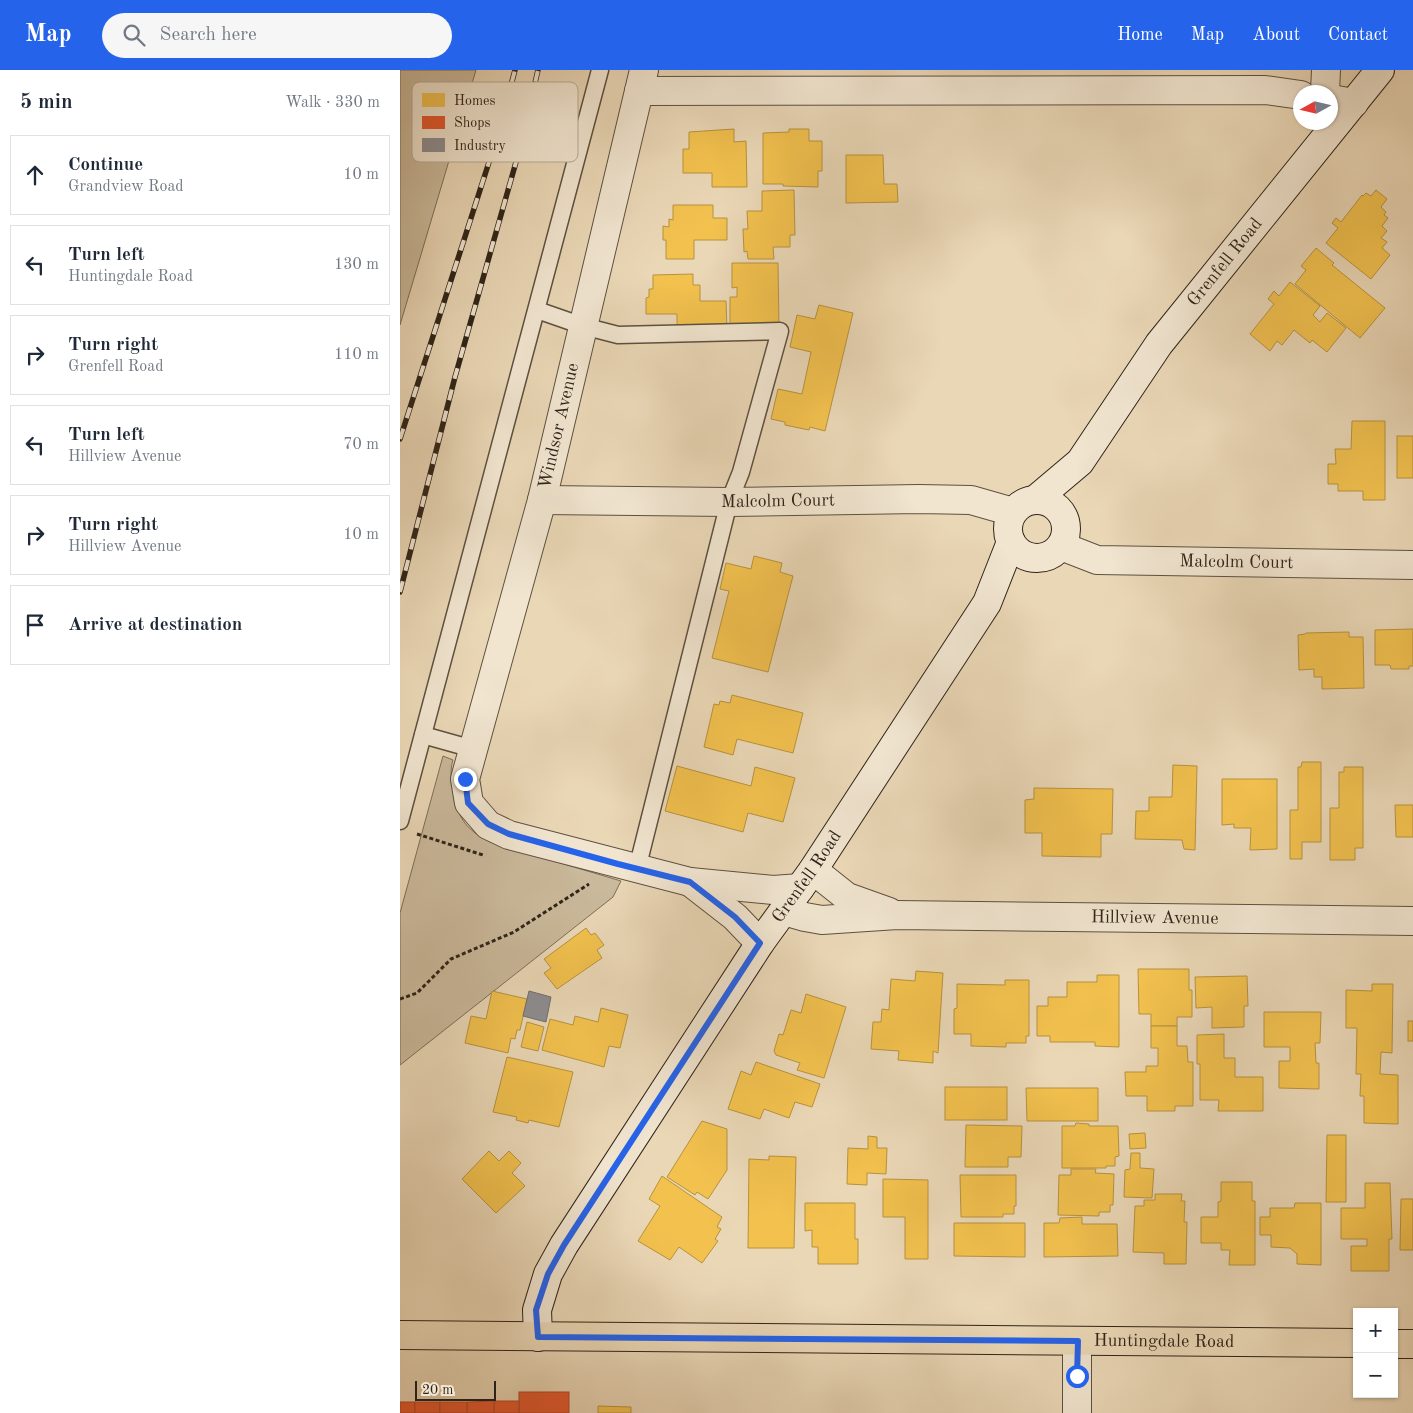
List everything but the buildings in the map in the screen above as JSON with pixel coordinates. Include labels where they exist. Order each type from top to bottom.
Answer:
[{"type":"main road","name":"Huntingdale Road","points":[[400,1335],[1353,1343]]},
{"type":"main road","points":[[1398,1344],[1413,1344]]},
{"type":"street","points":[[1325,85],[1326,70]]},
{"type":"street","name":"Grenfell Road","points":[[1064,517],[1080,462],[1159,344],[1310,158],[1342,101],[1380,70]]},
{"type":"street","points":[[641,81],[1265,90],[1293,94]]},
{"type":"street","name":"Windsor Avenue","points":[[628,866],[509,834],[488,824],[468,803],[465,779],[542,500],[641,81]]},
{"type":"street","points":[[1310,158],[1317,130]]},
{"type":"street","name":"Grenfell Road","points":[[1024,506],[1080,462]]},
{"type":"street","name":"Malcolm Court","points":[[542,500],[729,502],[919,499],[971,500],[1024,506]]},
{"type":"street","points":[[1044,501],[1059,509],[1064,517],[1066,526],[1065,536],[1061,546],[1049,556],[1033,558],[1024,555],[1011,542],[1008,527],[1024,506],[1044,501]]},
{"type":"street","name":"Grenfell Road","points":[[538,1337],[536,1310],[552,1267],[760,943],[806,879],[987,603],[1011,542]]},
{"type":"street","name":"Malcolm Court","points":[[1061,546],[1097,560],[1413,565]]},
{"type":"street","name":"Grenfell Road","points":[[987,603],[1033,558]]},
{"type":"street","points":[[628,866],[690,882],[772,890],[806,879]]},
{"type":"street","name":"Hillview Avenue","points":[[806,879],[897,916]]},
{"type":"street","points":[[690,882],[735,917],[760,943]]},
{"type":"street","name":"Hillview Avenue","points":[[784,911],[822,920],[897,916],[1413,921]]},
{"type":"street","points":[[1077,1413],[1078,1341]]},
{"type":"lane","points":[[578,154],[600,70]]},
{"type":"lane","points":[[400,821],[576,162]]},
{"type":"lane","points":[[537,310],[583,326],[618,335],[780,331],[742,472],[729,502],[628,866]]},
{"type":"lane","points":[[423,735],[473,748]]},
{"type":"path","points":[[400,999],[417,994],[451,959],[514,932],[628,866]]},
{"type":"shaded area","points":[[400,70],[476,70],[472,82],[412,82],[412,162],[449,162],[400,325]]},
{"type":"shaded area","points":[[443,756],[453,760],[451,777],[457,806],[463,820],[473,832],[490,842],[621,881],[613,897],[400,1065],[400,913]]},
{"type":"railway","points":[[512,82],[515,70]]},
{"type":"railway","points":[[535,82],[538,70]]},
{"type":"railway","points":[[400,439],[489,162]]},
{"type":"railway","points":[[400,592],[455,377],[516,162]]},
{"type":"route","points":[[465,779],[468,803],[488,824],[509,834],[690,882],[735,917],[760,943],[564,1245],[548,1274],[536,1310],[538,1337],[1078,1341],[1077,1376]]}]
